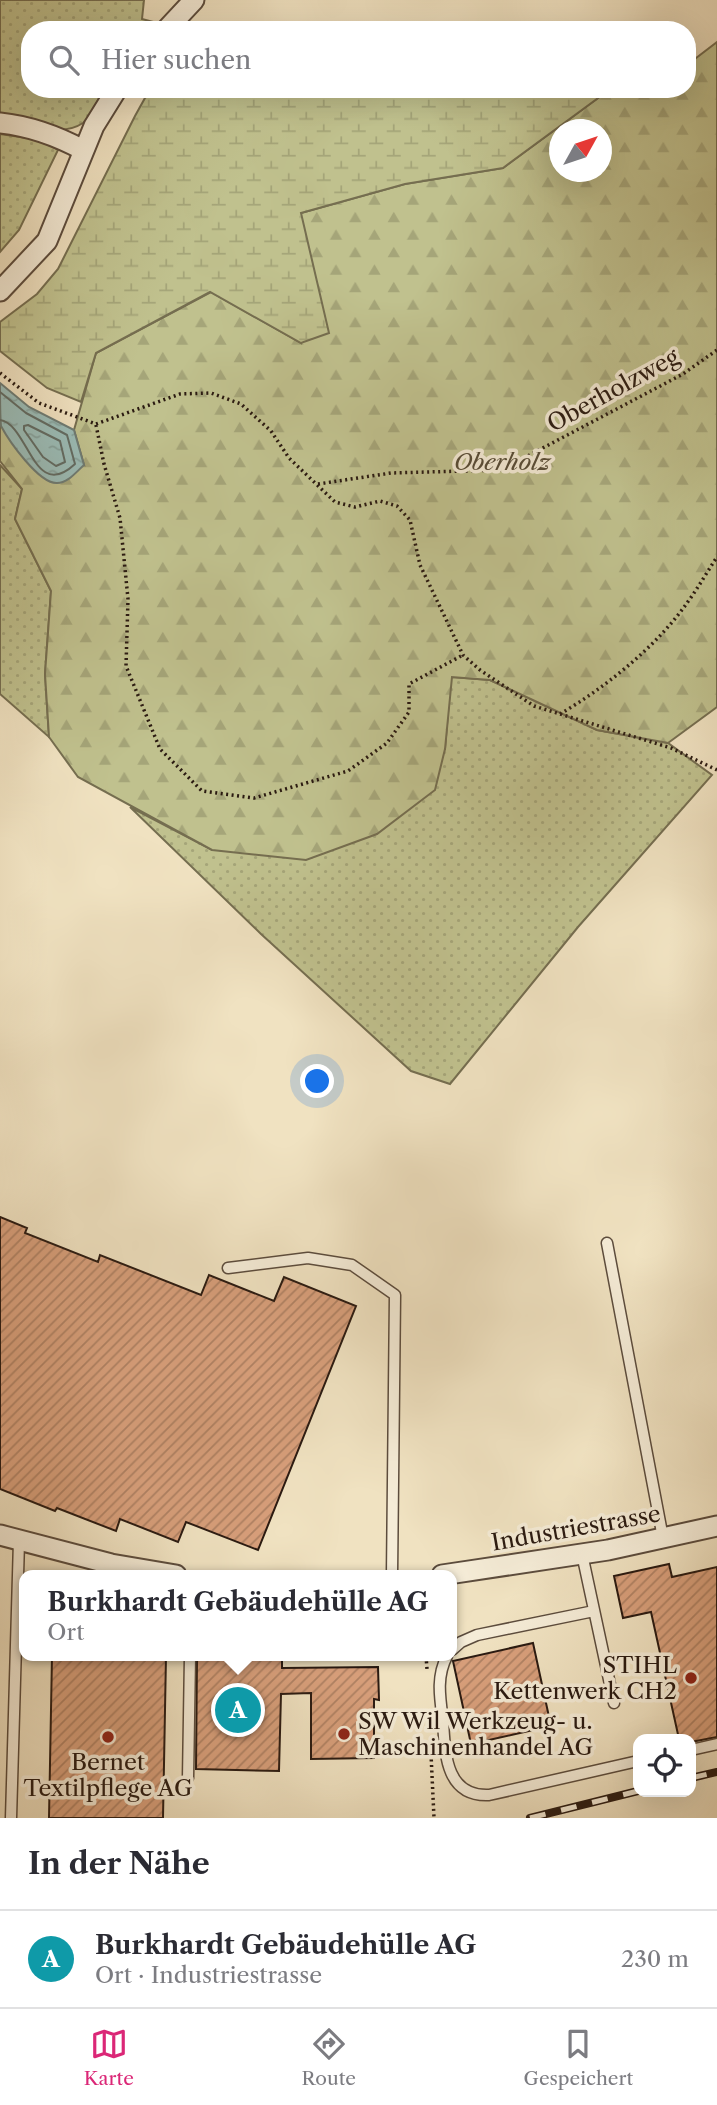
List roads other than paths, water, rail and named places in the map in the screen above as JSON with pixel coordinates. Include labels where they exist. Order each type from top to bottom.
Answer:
[{"type":"street","points":[[174,21],[194,0]]},
{"type":"street","points":[[0,291],[47,240],[83,149],[111,98]]},
{"type":"street","points":[[0,123],[16,124],[83,149]]},
{"type":"street","name":"Industriestrasse","points":[[457,1573],[582,1554],[717,1526]]},
{"type":"street","points":[[9,1538],[111,1564],[146,1570]]},
{"type":"lane","points":[[607,1243],[663,1538]]},
{"type":"lane","points":[[228,1268],[307,1258],[352,1265],[395,1295],[392,1570]]},
{"type":"lane","points":[[9,1538],[11,1818]]},
{"type":"lane","points":[[582,1554],[614,1703]]},
{"type":"lane","points":[[457,1646],[477,1635],[594,1611]]},
{"type":"lane","points":[[188,1778],[190,1661]]},
{"type":"lane","points":[[445,1661],[439,1682],[446,1758],[454,1779],[466,1790],[480,1795],[489,1794],[633,1762]]},
{"type":"lane","points":[[696,1749],[717,1744]]},
{"type":"water","points":[[0,383],[29,407],[74,430],[84,465],[68,479],[61,483],[50,481],[25,461],[1,426]]},
{"type":"railway","points":[[696,1777],[717,1772]]},
{"type":"railway","points":[[530,1818],[633,1792]]},
{"type":"place","name":"STIHL Kettenwerk CH2","points":[[691,1678]]},
{"type":"place","name":"Burkhardt Gebäudehülle AG","points":[[238,1710]]},
{"type":"place","name":"SW Wil Werkzeug- u. Maschinenhandel AG","points":[[344,1734]]},
{"type":"place","name":"Bernet Textilpflege AG","points":[[108,1737]]},
{"type":"park label","name":"Oberholz","points":[[502,462]]}]
